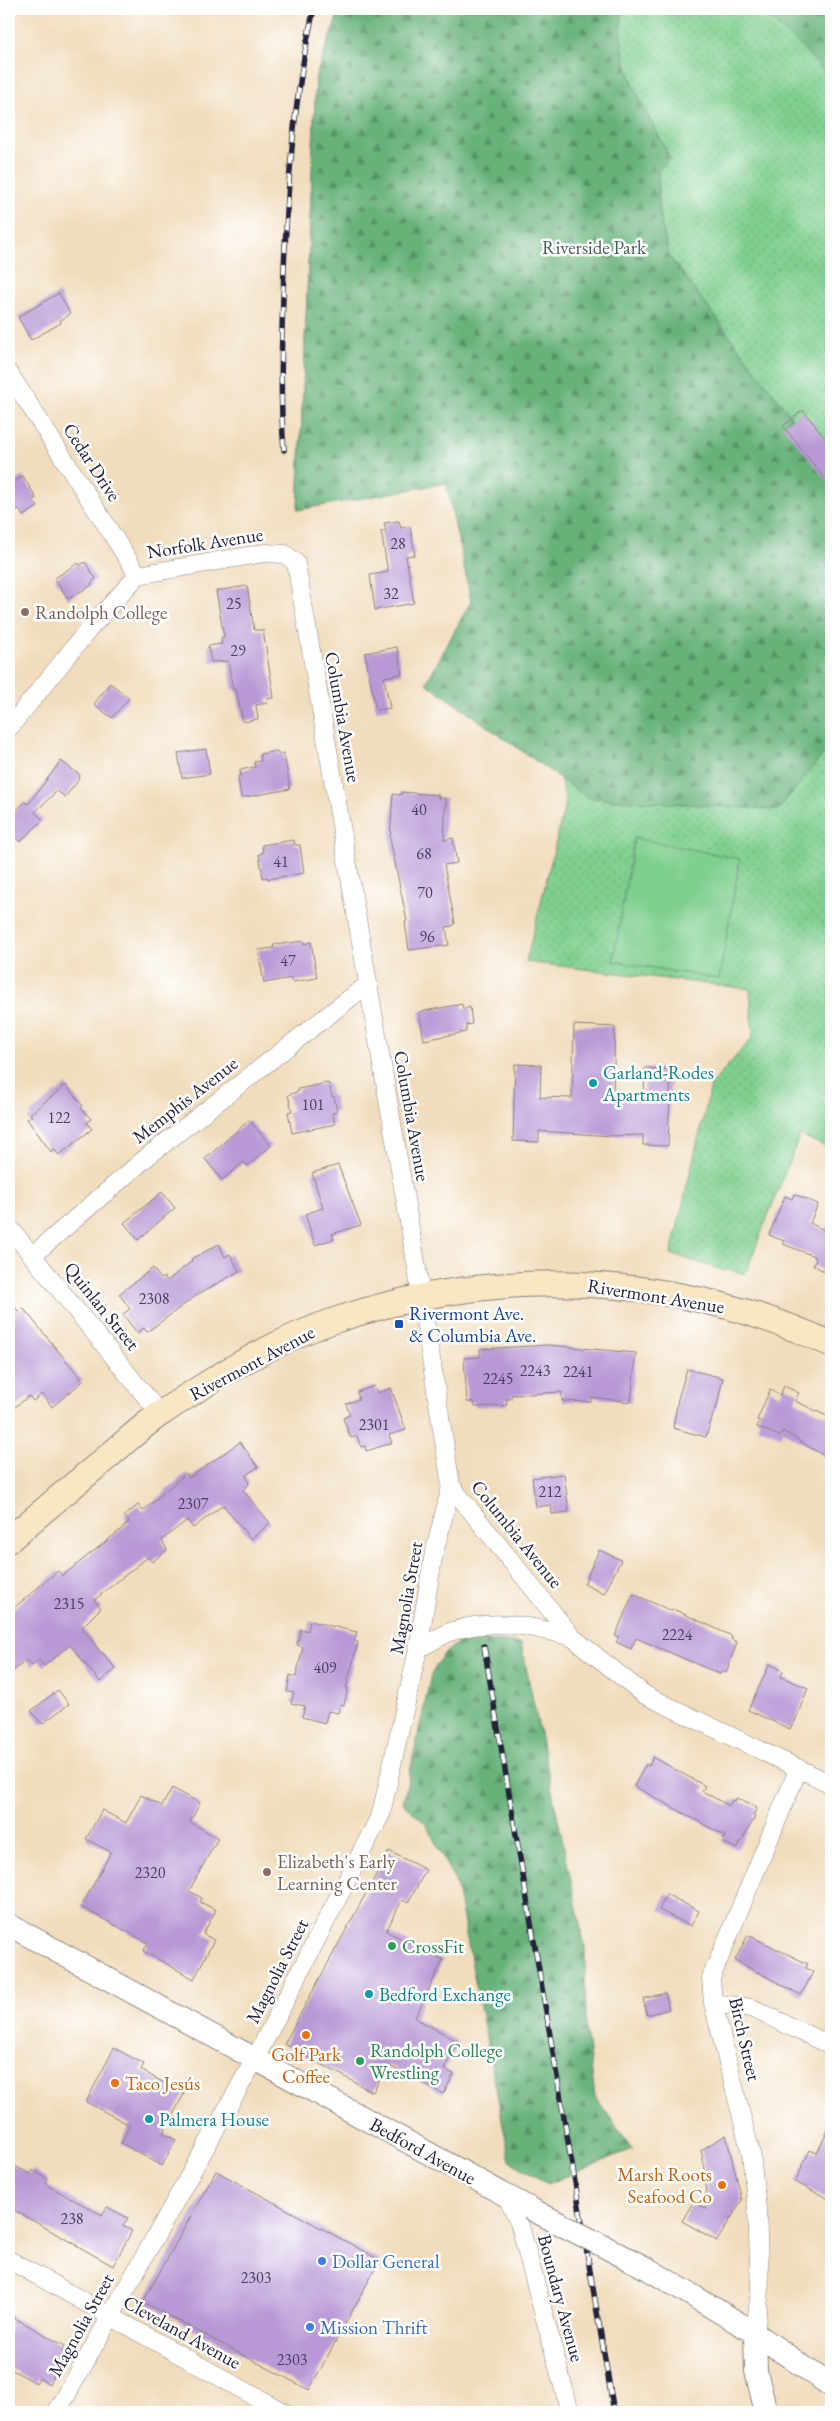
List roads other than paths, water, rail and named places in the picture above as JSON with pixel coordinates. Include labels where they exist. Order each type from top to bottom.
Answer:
[{"type":"main road","name":"Rivermont Avenue","points":[[9,1540],[160,1414],[220,1376],[291,1338],[339,1319],[421,1296],[490,1286],[543,1282],[605,1284],[717,1303],[770,1319],[831,1344]]},
{"type":"street","name":"Cedar Drive","points":[[9,373],[138,575]]},
{"type":"street","name":"Norfolk Avenue","points":[[9,728],[89,629],[138,575],[264,553],[285,554],[296,563]]},
{"type":"street","name":"Columbia Avenue","points":[[296,563],[421,1296],[451,1486],[572,1637],[645,1695],[798,1770],[831,1784]]},
{"type":"street","name":"Memphis Avenue","points":[[33,1255],[146,1157],[368,984]]},
{"type":"street","name":"Quinlan Street","points":[[9,1227],[160,1414]]},
{"type":"street","name":"Magnolia Street","points":[[57,2412],[255,2059],[381,1814],[418,1649],[433,1558],[451,1486]]},
{"type":"street","name":"Columbia Avenue","points":[[418,1649],[452,1631],[492,1623],[535,1627],[572,1637]]},
{"type":"street","name":"Birch Street","points":[[754,2333],[760,2290],[757,2209],[751,2154],[713,2003],[711,1978],[798,1770]]},
{"type":"street","name":"Bedford Avenue","points":[[9,1925],[529,2208],[648,2269],[754,2333],[831,2386]]},
{"type":"street","points":[[713,2003],[752,2008],[831,2046]]},
{"type":"street","name":"Boundary Avenue","points":[[507,2196],[520,2222],[570,2412]]},
{"type":"street","name":"Cleveland Avenue","points":[[9,2260],[283,2412]]},
{"type":"street","points":[[754,2333],[756,2371],[766,2412]]},
{"type":"railway","points":[[284,450],[281,359],[288,203],[301,73],[314,9]]},
{"type":"railway","points":[[484,1646],[614,2412]]},
{"type":"place","name":"Randolph College","points":[[25,612]]},
{"type":"place","name":"Garland-Rodes Apartments","points":[[593,1083]]},
{"type":"place","name":"Rivermont Ave. & Columbia Ave.","points":[[399,1324]]},
{"type":"place","name":"Elizabeth's Early Learning Center","points":[[267,1872]]},
{"type":"place","name":"CrossFit","points":[[392,1946]]},
{"type":"place","name":"Bedford Exchange","points":[[369,1994]]},
{"type":"place","name":"Golf Park Coffee","points":[[306,2035]]},
{"type":"place","name":"Randolph College Wrestling","points":[[360,2061]]},
{"type":"place","name":"Taco Jesús","points":[[115,2083]]},
{"type":"place","name":"Palmera House","points":[[149,2119]]},
{"type":"place","name":"Marsh Roots Seafood Co","points":[[722,2185]]},
{"type":"place","name":"Dollar General","points":[[322,2261]]},
{"type":"place","name":"Mission Thrift","points":[[310,2327]]},
{"type":"park label","name":"Riverside Park","points":[[594,247]]}]
